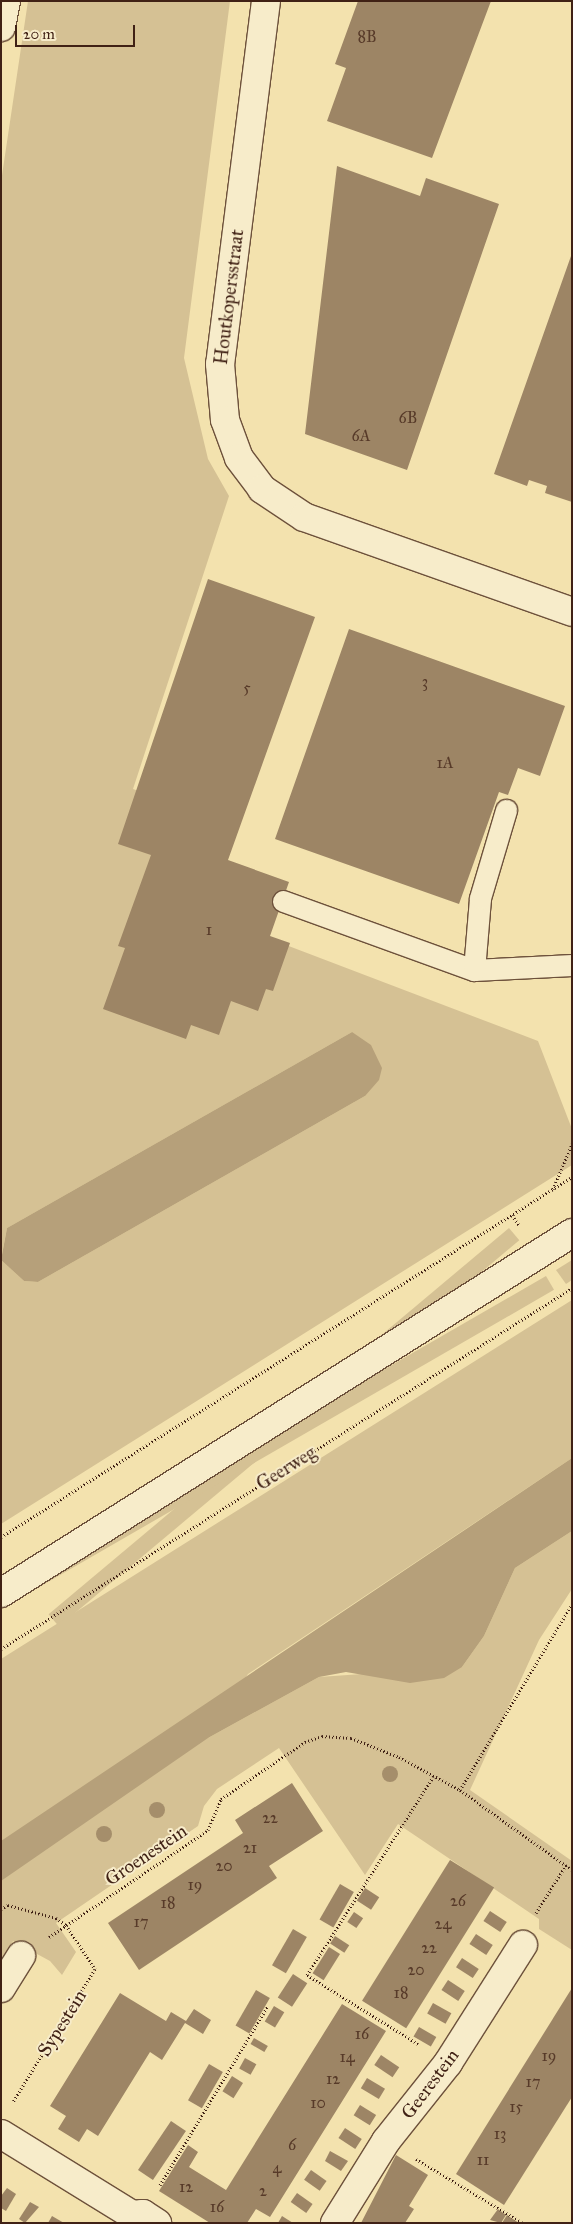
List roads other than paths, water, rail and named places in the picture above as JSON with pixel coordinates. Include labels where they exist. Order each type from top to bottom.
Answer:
[{"type":"street","points":[[1,27],[6,1]]},
{"type":"street","name":"Houtkopersstraat","points":[[266,1],[220,364],[225,420],[238,458],[262,489],[304,517],[572,612]]},
{"type":"street","points":[[1,1593],[572,1233]]},
{"type":"street","name":"Geerestein","points":[[335,2223],[386,2141],[448,2063],[523,1945]]},
{"type":"street","points":[[1,1988],[21,1956]]},
{"type":"street","points":[[1,2134],[132,2215],[150,2218]]},
{"type":"lane","points":[[474,970],[480,898],[506,810]]},
{"type":"lane","points":[[283,902],[474,970],[572,964]]}]
